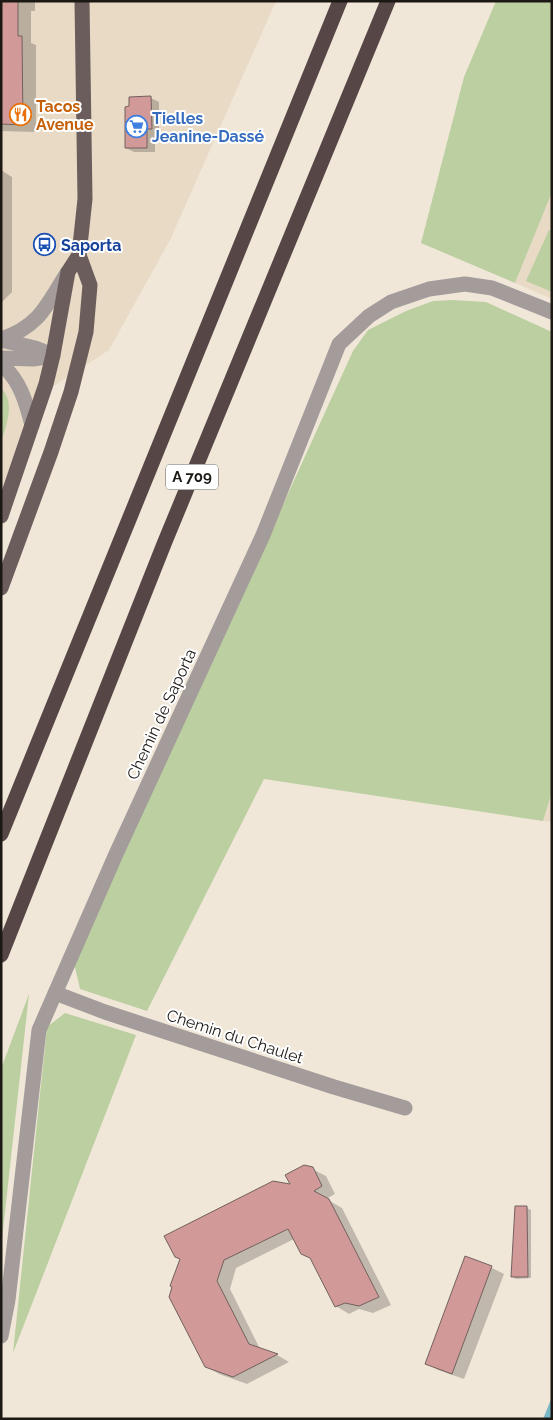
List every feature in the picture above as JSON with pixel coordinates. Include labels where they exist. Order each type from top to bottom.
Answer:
[{"type":"highway","name":"A 709","points":[[1,834],[340,1]]},
{"type":"highway","name":"A 709","points":[[1,955],[164,544],[388,1]]},
{"type":"main road","points":[[1,588],[71,392],[86,332],[90,285],[79,256],[85,199],[82,1]]},
{"type":"main road","points":[[1,516],[46,384],[68,272],[79,256]]},
{"type":"main road","points":[[53,355],[79,361]]},
{"type":"street","points":[[1,340],[23,330],[39,317],[68,272]]},
{"type":"street","name":"Chemin de Saporta","points":[[1,1336],[8,1300],[39,1030],[116,854],[263,535],[339,344],[369,316],[391,302],[429,289],[465,284],[492,288],[552,312]]},
{"type":"street","points":[[1,340],[35,348],[53,355]]},
{"type":"street","points":[[1,358],[33,359],[53,355]]},
{"type":"street","points":[[1,364],[17,382],[32,425]]},
{"type":"street","name":"Chemin du Chaulet","points":[[55,993],[105,1012],[334,1087],[405,1108]]},
{"type":"shaded area","points":[[1,1],[276,1],[170,240],[109,350],[46,391],[1,534]]},
{"type":"shaded area","points":[[552,192],[552,299],[515,283]]},
{"type":"shaded area","points":[[552,792],[552,822],[543,821]]},
{"type":"green space","points":[[496,1],[552,1],[552,192],[515,283],[421,243],[464,77]]},
{"type":"green space","points":[[549,230],[552,231],[552,292],[526,281]]},
{"type":"green space","points":[[433,301],[486,302],[552,332],[552,792],[543,821],[264,779],[147,1011],[80,989],[74,963],[353,351],[368,330],[406,311]]},
{"type":"green space","points":[[1,388],[6,394],[9,407],[1,442]]},
{"type":"green space","points":[[29,994],[1,1248],[1,1069]]},
{"type":"green space","points":[[65,1013],[136,1035],[13,1353],[47,1027]]},
{"type":"water","points":[[552,1397],[552,1419],[543,1419]]},
{"type":"building","points":[[1,1],[18,1],[18,36],[22,36],[23,125],[1,124]]},
{"type":"building","points":[[151,96],[152,129],[147,129],[147,148],[125,148],[125,107],[129,106],[129,97]]},
{"type":"building","points":[[304,1165],[313,1167],[322,1186],[314,1191],[329,1199],[379,1297],[359,1306],[345,1303],[335,1307],[310,1258],[301,1254],[288,1229],[224,1260],[217,1281],[249,1344],[278,1354],[233,1377],[205,1367],[169,1297],[172,1287],[170,1286],[180,1259],[175,1257],[164,1236],[273,1181],[290,1184],[285,1175]]},
{"type":"building","points":[[515,1206],[527,1206],[528,1277],[511,1277]]},
{"type":"building","points":[[465,1256],[492,1266],[452,1374],[425,1364]]},
{"type":"place","name":"Tacos Avenue","points":[[20,115]]},
{"type":"place","name":"Tielles Jeanine-Dassé","points":[[136,127]]},
{"type":"place","name":"Saporta","points":[[45,245]]}]
